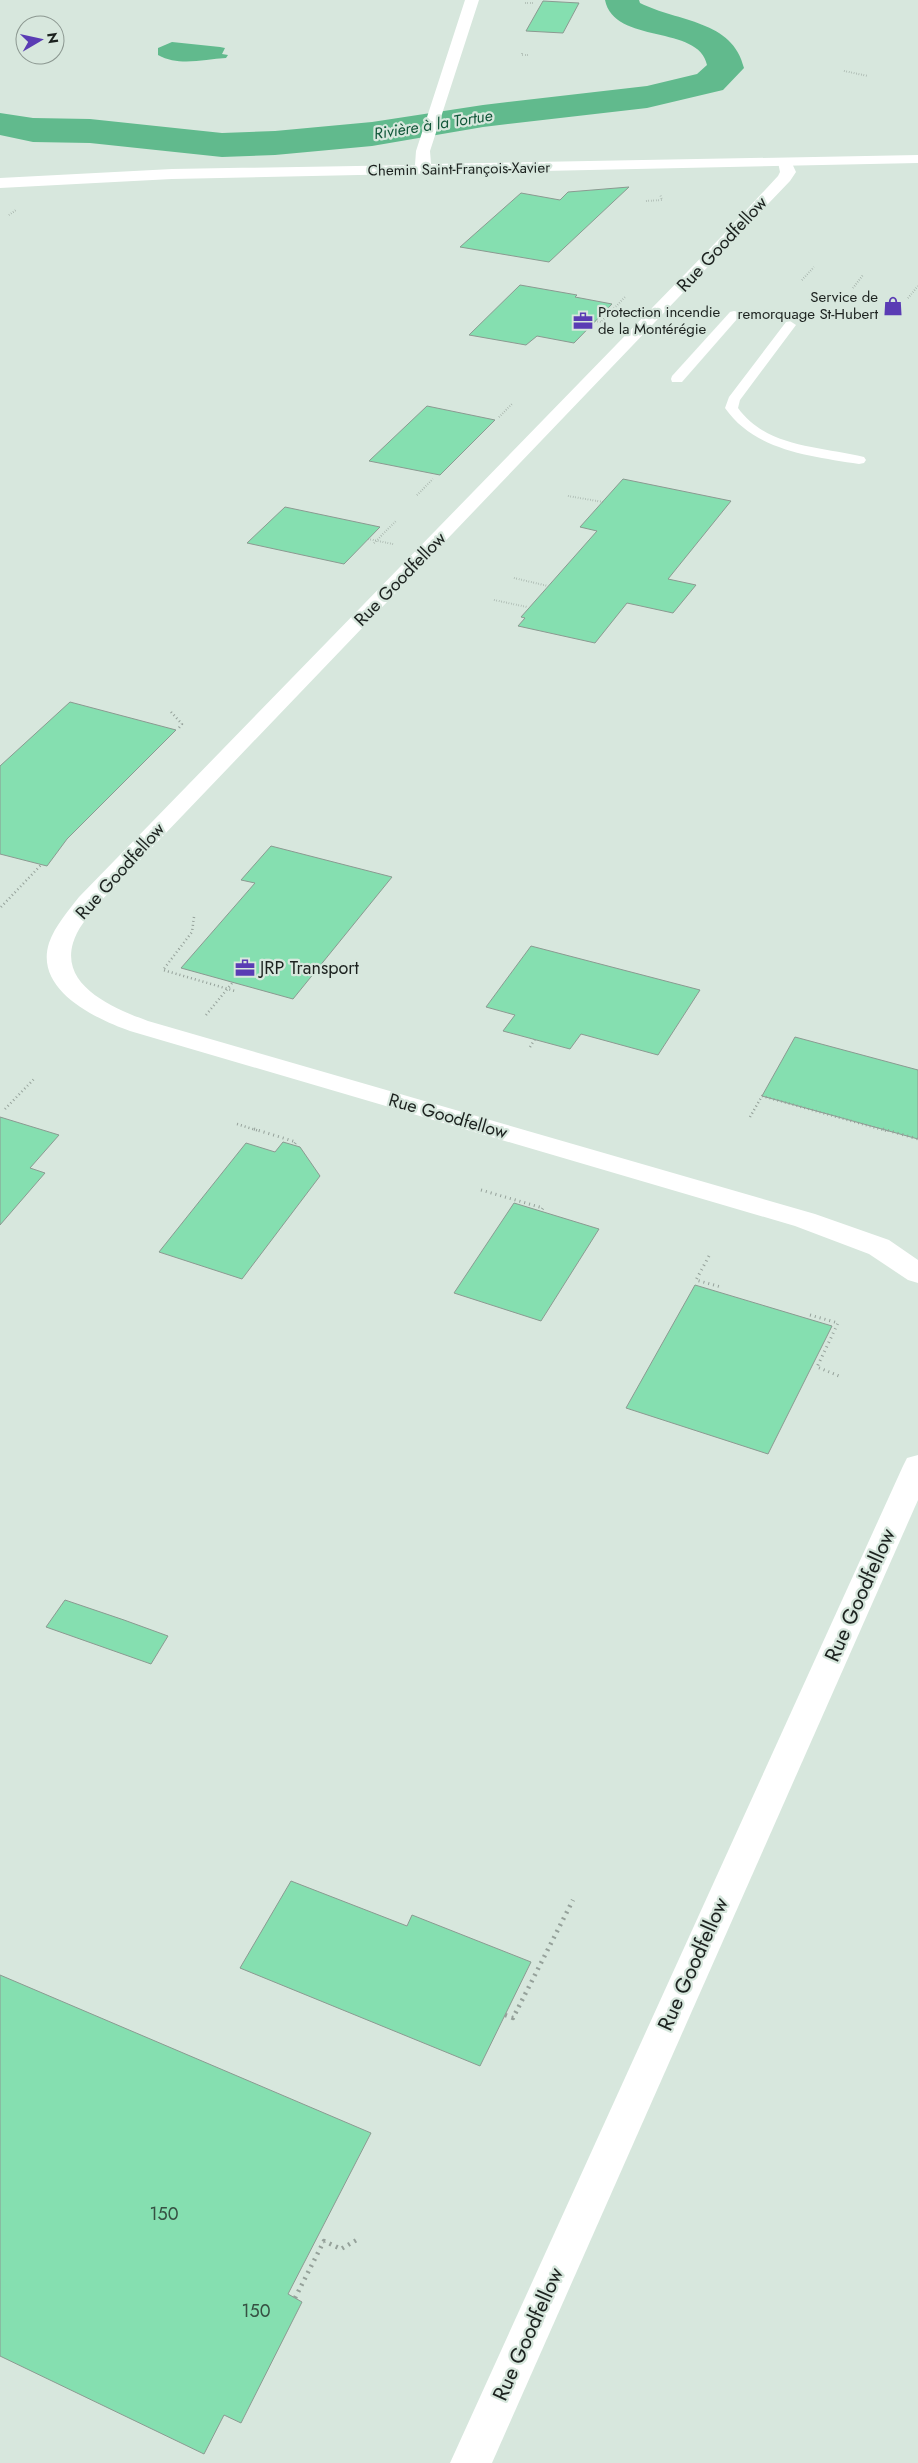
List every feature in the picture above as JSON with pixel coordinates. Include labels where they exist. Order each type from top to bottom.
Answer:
[{"type":"street","points":[[423,169],[422,154],[472,0]]},
{"type":"street","name":"Chemin Saint-François-Xavier","points":[[0,183],[147,175],[918,159]]},
{"type":"street","name":"Rue Goodfellow","points":[[785,162],[788,172],[785,178],[729,238],[87,902],[75,919],[60,948],[62,964],[75,990],[86,1002],[107,1014],[139,1026],[805,1220],[879,1248],[900,1259],[918,1273]]},
{"type":"street","name":"Rue Goodfellow","points":[[471,2463],[918,1466]]},
{"type":"lane","points":[[677,380],[734,315]]},
{"type":"lane","points":[[790,325],[734,400],[731,408],[735,416],[752,431],[769,438],[807,450],[859,460]]},
{"type":"path","points":[[525,3],[534,3]]},
{"type":"path","points":[[522,53],[522,55],[530,55]]},
{"type":"path","points":[[844,71],[868,76]]},
{"type":"path","points":[[646,201],[662,200],[660,194]]},
{"type":"path","points":[[9,215],[17,209]]},
{"type":"path","points":[[802,280],[814,268]]},
{"type":"path","points":[[853,288],[863,275]]},
{"type":"path","points":[[908,298],[918,286]]},
{"type":"path","points":[[595,321],[601,322],[626,296]]},
{"type":"path","points":[[498,417],[513,403]]},
{"type":"path","points":[[417,495],[433,479]]},
{"type":"path","points":[[568,496],[603,502]]},
{"type":"path","points":[[368,539],[375,542],[396,521]]},
{"type":"path","points":[[514,578],[548,586]]},
{"type":"path","points":[[494,600],[527,607]]},
{"type":"path","points":[[171,712],[182,724],[178,729]]},
{"type":"path","points":[[1,907],[41,865]]},
{"type":"path","points":[[194,917],[192,932],[163,970],[235,990]]},
{"type":"path","points":[[201,1021],[233,982]]},
{"type":"path","points":[[530,1047],[535,1039]]},
{"type":"path","points":[[5,1109],[34,1079]]},
{"type":"path","points":[[750,1117],[762,1096],[918,1139]]},
{"type":"path","points":[[237,1124],[296,1142],[294,1146]]},
{"type":"path","points":[[481,1190],[543,1208],[541,1211]]},
{"type":"path","points":[[709,1256],[696,1280],[721,1288]]},
{"type":"path","points":[[712,1290],[714,1285]]},
{"type":"path","points":[[810,1315],[838,1323],[817,1367],[839,1376]]},
{"type":"path","points":[[820,1323],[822,1318]]},
{"type":"path","points":[[505,2015],[513,2018],[572,1900]]},
{"type":"path","points":[[295,2298],[324,2241],[341,2249],[360,2238]]},
{"type":"shaded area","points":[[172,42],[225,48],[222,54],[228,55],[226,58],[175,61],[158,55],[158,48]]},
{"type":"building","points":[[543,1],[579,3],[563,33],[526,31]]},
{"type":"building","points":[[629,187],[549,262],[460,247],[521,193],[560,200],[568,192]]},
{"type":"building","points":[[520,285],[577,295],[575,297],[612,304],[574,343],[537,336],[526,345],[469,335]]},
{"type":"building","points":[[427,406],[495,420],[440,475],[369,461]]},
{"type":"building","points":[[623,479],[731,501],[668,579],[696,585],[673,613],[627,603],[595,643],[518,626],[525,618],[521,617],[597,531],[580,527]]},
{"type":"building","points":[[285,507],[380,527],[344,564],[247,543]]},
{"type":"building","points":[[70,702],[176,730],[67,839],[47,866],[0,854],[0,766]]},
{"type":"building","points":[[271,846],[392,877],[293,999],[181,968],[255,883],[241,880]]},
{"type":"building","points":[[531,946],[700,990],[658,1055],[581,1034],[570,1049],[503,1031],[515,1015],[486,1007]]},
{"type":"building","points":[[795,1037],[918,1070],[918,1139],[762,1096]]},
{"type":"building","points":[[0,1117],[59,1135],[30,1168],[45,1173],[0,1225]]},
{"type":"building","points":[[283,1142],[300,1147],[320,1176],[242,1279],[159,1252],[246,1143],[275,1152]]},
{"type":"building","points":[[514,1203],[599,1229],[541,1321],[454,1293]]},
{"type":"building","points":[[695,1285],[832,1326],[768,1454],[626,1408]]},
{"type":"building","points":[[65,1600],[168,1636],[151,1664],[46,1627]]},
{"type":"building","points":[[291,1881],[407,1926],[412,1915],[531,1962],[480,2066],[240,1968]]},
{"type":"building","points":[[0,1975],[371,2133],[288,2294],[302,2302],[241,2423],[224,2415],[204,2454],[0,2356]]},
{"type":"waterway","name":"Rivière à la Tortue","points":[[0,124],[33,130],[90,131],[222,145],[275,143],[372,134],[483,116],[647,97],[710,82],[726,68],[723,54],[704,37],[644,19],[624,9],[622,0]]},
{"type":"place","name":"Service de remorquage St-Hubert","points":[[893,306]]},
{"type":"place","name":"Protection incendie de la Montérégie","points":[[583,321]]},
{"type":"place","name":"JRP Transport","points":[[245,968]]}]
